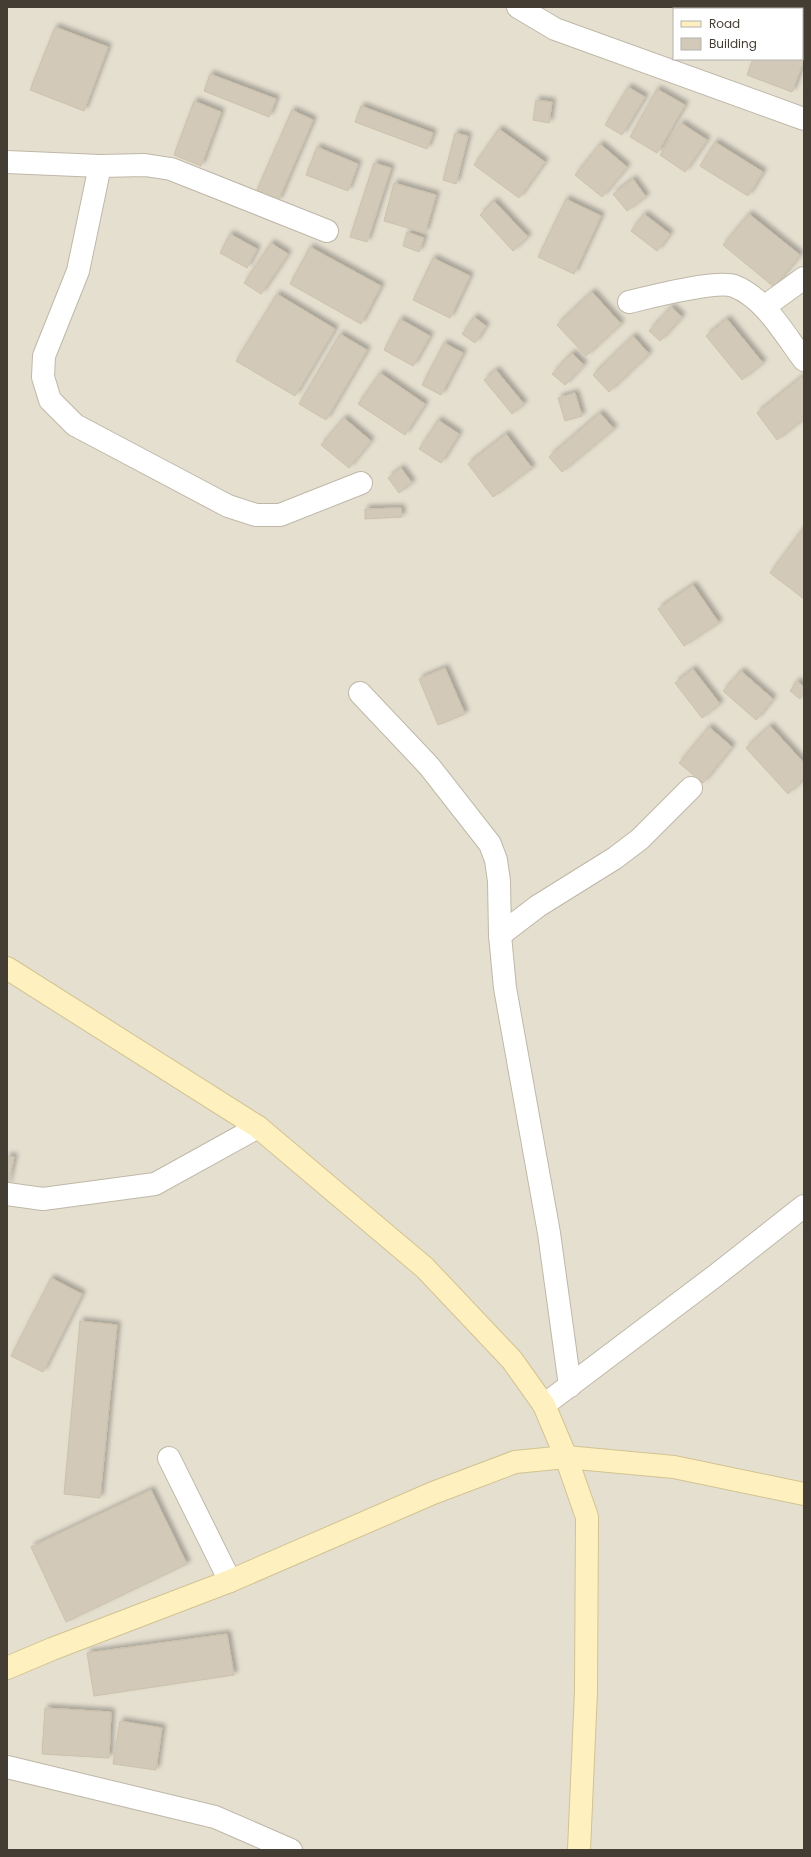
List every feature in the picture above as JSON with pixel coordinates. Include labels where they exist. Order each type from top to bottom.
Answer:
[{"type":"street","points":[[518,7],[555,29],[804,119]]},
{"type":"street","points":[[7,162],[100,166],[145,165],[171,169],[327,231]]},
{"type":"street","points":[[100,166],[78,271],[44,356],[43,377],[50,400],[75,425],[228,506],[256,515],[280,515],[361,483]]},
{"type":"street","points":[[764,307],[804,278]]},
{"type":"street","points":[[629,302],[717,284],[732,285],[748,293],[764,307],[804,360]]},
{"type":"street","points":[[360,693],[429,766],[490,844],[496,860],[499,881],[500,934],[506,988],[549,1233],[570,1386]]},
{"type":"street","points":[[500,934],[538,906],[628,849],[691,788]]},
{"type":"street","points":[[7,968],[258,1127],[425,1268],[512,1360],[544,1405],[566,1457],[587,1517],[586,1691],[579,1850]]},
{"type":"street","points":[[7,1194],[43,1200],[155,1184],[258,1127]]},
{"type":"street","points":[[544,1405],[715,1276],[804,1206]]},
{"type":"street","points":[[7,1668],[230,1581],[440,1490],[515,1462],[566,1457],[674,1467],[804,1494]]},
{"type":"street","points":[[170,1458],[230,1581]]},
{"type":"street","points":[[7,1767],[216,1817],[291,1850]]},
{"type":"shaded area","points":[[7,7],[804,7],[804,1850],[7,1850]]},
{"type":"building","points":[[55,27],[108,47],[84,111],[30,90]]},
{"type":"building","points":[[804,51],[804,60],[792,92],[747,75],[753,60],[803,60]]},
{"type":"building","points":[[210,74],[276,99],[269,117],[204,91]]},
{"type":"building","points":[[628,87],[645,97],[622,135],[605,125]]},
{"type":"building","points":[[657,89],[685,105],[657,153],[630,137]]},
{"type":"building","points":[[536,100],[552,102],[549,123],[533,120]]},
{"type":"building","points":[[194,101],[221,112],[201,166],[174,155]]},
{"type":"building","points":[[361,106],[433,133],[427,149],[355,122]]},
{"type":"building","points":[[292,110],[313,120],[278,201],[256,192]]},
{"type":"building","points":[[681,123],[707,140],[685,172],[660,155]]},
{"type":"building","points":[[499,129],[545,162],[519,198],[474,165]]},
{"type":"building","points":[[455,133],[468,136],[456,184],[443,180]]},
{"type":"building","points":[[715,142],[763,172],[748,196],[700,166]]},
{"type":"building","points":[[600,144],[627,167],[602,197],[575,175]]},
{"type":"building","points":[[317,147],[358,164],[348,191],[306,175]]},
{"type":"building","points":[[374,163],[391,168],[367,242],[350,237]]},
{"type":"building","points":[[633,179],[646,197],[627,211],[613,194]]},
{"type":"building","points":[[394,183],[436,195],[425,233],[384,221]]},
{"type":"building","points":[[566,199],[601,216],[574,274],[538,257]]},
{"type":"building","points":[[494,201],[528,237],[513,251],[480,215]]},
{"type":"building","points":[[644,214],[670,234],[657,251],[631,231]]},
{"type":"building","points":[[749,214],[800,255],[774,287],[723,245]]},
{"type":"building","points":[[407,232],[424,238],[419,252],[403,246]]},
{"type":"building","points":[[230,234],[257,249],[247,268],[220,253]]},
{"type":"building","points":[[271,243],[288,254],[261,294],[244,283]]},
{"type":"building","points":[[310,247],[381,286],[361,324],[290,284]]},
{"type":"building","points":[[433,258],[470,276],[450,318],[413,300]]},
{"type":"building","points":[[592,292],[621,324],[586,356],[557,325]]},
{"type":"building","points":[[277,294],[335,329],[295,396],[236,361]]},
{"type":"building","points":[[671,307],[682,317],[660,341],[649,331]]},
{"type":"building","points":[[474,317],[486,326],[475,343],[462,334]]},
{"type":"building","points":[[400,319],[430,336],[413,366],[384,350]]},
{"type":"building","points":[[727,319],[763,363],[742,380],[706,336]]},
{"type":"building","points":[[340,334],[367,350],[326,420],[299,404]]},
{"type":"building","points":[[633,336],[649,354],[609,392],[593,375]]},
{"type":"building","points":[[444,343],[463,353],[441,395],[422,385]]},
{"type":"building","points":[[572,353],[584,365],[565,385],[552,374]]},
{"type":"building","points":[[496,370],[524,404],[512,414],[484,380]]},
{"type":"building","points":[[380,373],[425,404],[405,435],[358,404]]},
{"type":"building","points":[[802,377],[804,379],[804,419],[777,440],[757,413]]},
{"type":"building","points":[[575,393],[582,416],[565,421],[558,398]]},
{"type":"building","points":[[600,413],[614,429],[562,472],[549,457]]},
{"type":"building","points":[[344,418],[371,441],[349,468],[321,445]]},
{"type":"building","points":[[438,420],[459,434],[441,463],[419,449]]},
{"type":"building","points":[[506,434],[532,468],[493,497],[468,464]]},
{"type":"building","points":[[401,468],[412,483],[399,493],[388,478]]},
{"type":"building","points":[[401,508],[402,517],[365,519],[365,509]]},
{"type":"building","points":[[804,527],[804,599],[770,573]]},
{"type":"building","points":[[693,585],[719,623],[684,646],[658,609]]},
{"type":"building","points":[[445,668],[465,714],[438,725],[419,679]]},
{"type":"building","points":[[693,669],[720,704],[702,718],[675,683]]},
{"type":"building","points":[[741,671],[773,699],[756,720],[723,691]]},
{"type":"building","points":[[797,681],[804,687],[804,694],[800,699],[790,691]]},
{"type":"building","points":[[770,726],[804,763],[804,779],[788,794],[746,748]]},
{"type":"building","points":[[709,727],[732,747],[703,783],[679,763]]},
{"type":"building","points":[[7,1156],[14,1157],[7,1189]]},
{"type":"building","points":[[51,1278],[82,1294],[43,1372],[11,1356]]},
{"type":"building","points":[[80,1321],[117,1325],[100,1498],[64,1494]]},
{"type":"building","points":[[151,1490],[187,1564],[66,1622],[31,1547]]},
{"type":"building","points":[[227,1634],[234,1675],[94,1696],[87,1653]]},
{"type":"building","points":[[45,1708],[111,1712],[109,1758],[42,1754]]},
{"type":"building","points":[[120,1721],[162,1728],[156,1770],[113,1764]]}]
